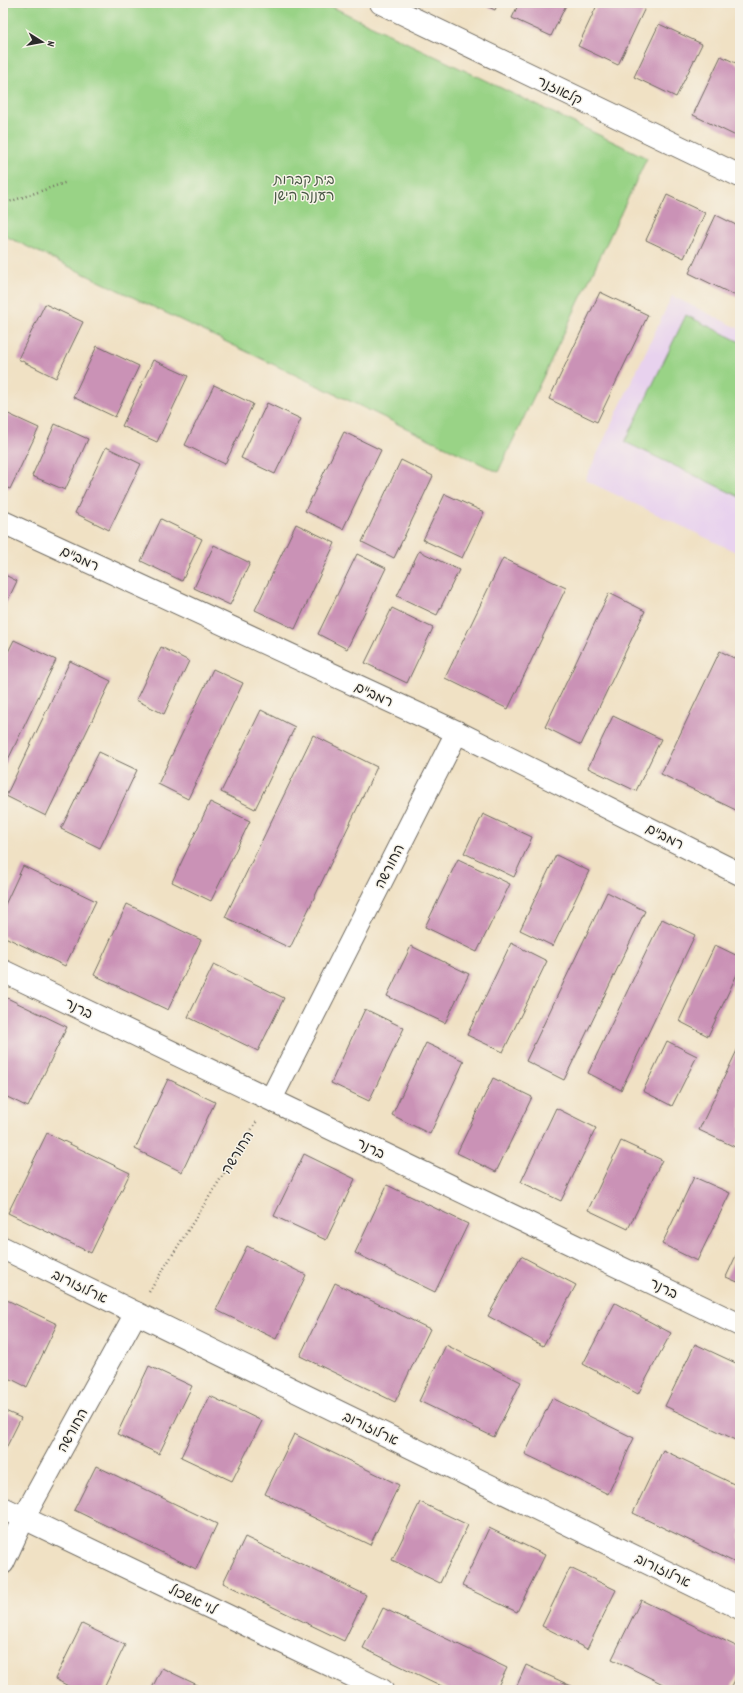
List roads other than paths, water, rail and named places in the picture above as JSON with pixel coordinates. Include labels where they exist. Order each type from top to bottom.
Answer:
[{"type":"street","name":"קלאוזנר","points":[[381,3],[740,176]]},
{"type":"street","name":"רמב\"ם","points":[[3,522],[457,732],[740,874]]},
{"type":"street","name":"החורשה","points":[[271,1099],[457,732]]},
{"type":"street","name":"ברנר","points":[[3,971],[740,1325]]},
{"type":"street","name":"ארלוזורוב","points":[[3,1248],[740,1608]]},
{"type":"street","name":"החורשה","points":[[3,1563],[24,1517],[136,1313]]},
{"type":"street","name":"לוי אשכול","points":[[3,1508],[382,1690]]},
{"type":"park label","name":"בית קברות רעננה הישן","points":[[304,188]]}]
